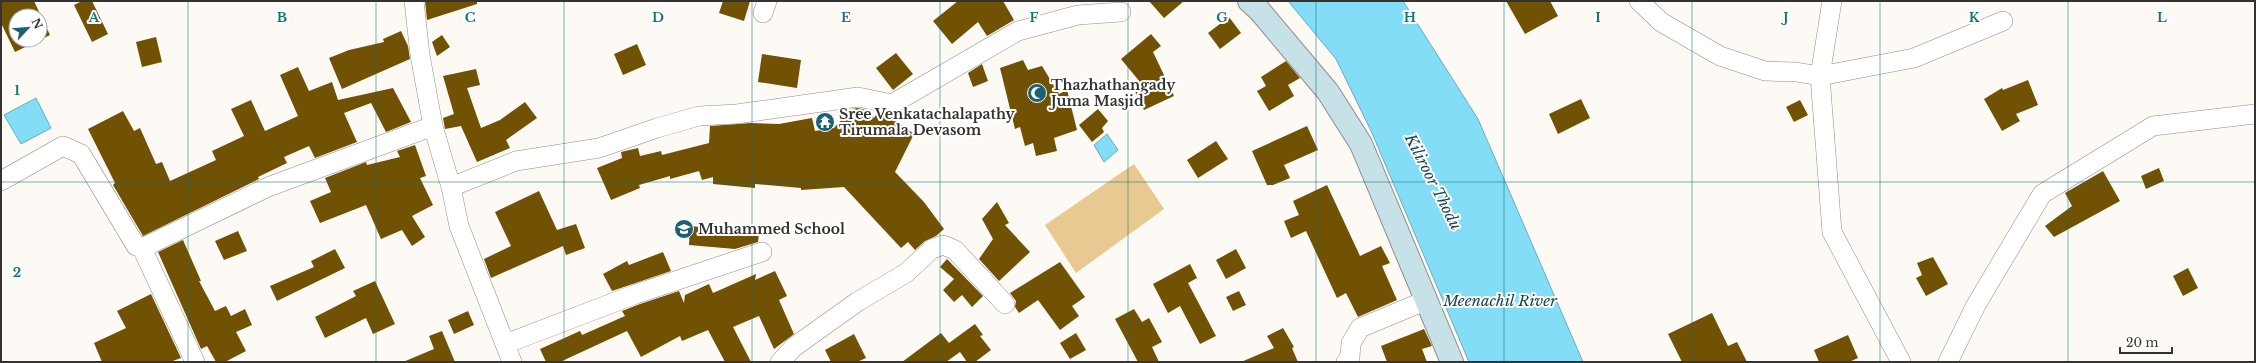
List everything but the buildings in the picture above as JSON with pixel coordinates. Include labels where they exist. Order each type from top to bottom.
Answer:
[{"type":"main road","points":[[1249,1],[1260,10],[1328,92],[1362,144],[1452,362]]},
{"type":"street","points":[[414,1],[420,55],[433,126],[452,187],[459,226],[512,362]]},
{"type":"street","points":[[1639,1],[1661,22],[1720,56],[1765,71],[1796,72],[1820,76],[1914,58],[2003,21]]},
{"type":"street","points":[[1832,1],[1820,76],[1832,232],[1901,362]]},
{"type":"street","points":[[452,187],[516,161],[599,148],[657,128],[699,116],[737,114],[858,97],[892,104],[960,63],[1018,31],[1078,15],[1121,12]]},
{"type":"street","points":[[1948,362],[1976,306],[2042,194],[2154,126],[2255,114]]},
{"type":"street","points":[[1,181],[63,146],[81,154],[132,240],[136,246],[142,248],[268,187],[433,126]]},
{"type":"street","points":[[780,362],[794,347],[857,302],[906,273],[932,249],[943,245],[955,250],[1005,304]]},
{"type":"street","points":[[142,248],[195,362]]},
{"type":"street","points":[[505,344],[636,294],[762,252]]},
{"type":"street","points":[[1346,362],[1350,357],[1351,343],[1360,328],[1427,300]]},
{"type":"shaded area","points":[[1134,164],[1164,209],[1076,273],[1045,225]]},
{"type":"water","name":"Meenachil River","points":[[1288,1],[1403,1],[1478,119],[1583,362],[1469,362],[1372,133],[1336,59]]},
{"type":"water","points":[[36,98],[51,128],[21,144],[4,115]]},
{"type":"water","points":[[1107,134],[1118,150],[1104,162],[1094,145]]},
{"type":"place","name":"Thazhathangady Juma Masjid","points":[[1037,93]]},
{"type":"place","name":"Sree Venkatachalapathy Tirumala Devasom","points":[[825,122]]},
{"type":"place","name":"Muhammed School","points":[[684,229]]},
{"type":"water label","name":"Kiliroor Thodu","points":[[1433,182]]}]
